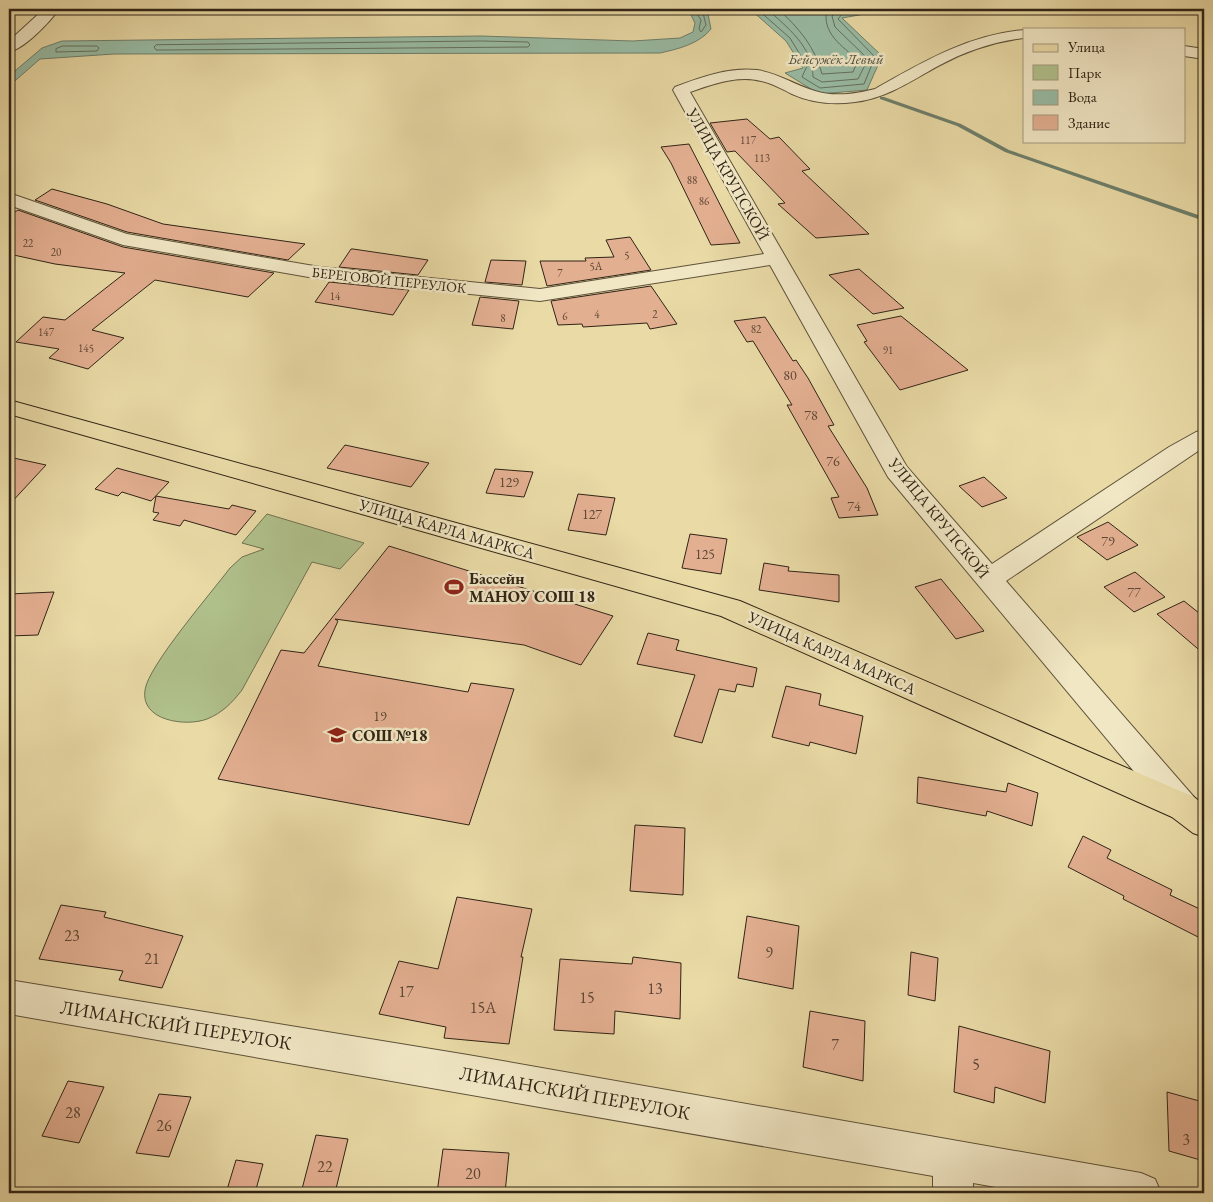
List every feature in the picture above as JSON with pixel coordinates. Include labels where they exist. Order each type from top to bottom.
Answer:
[{"type":"main road","name":"УЛИЦА КАРЛА МАРКСА","points":[[9,407],[730,608],[1194,815]]},
{"type":"street","points":[[9,48],[33,29],[52,9]]},
{"type":"street","name":"УЛИЦА КРУПСКОЙ","points":[[1023,34],[988,38],[969,44],[881,92],[869,96],[831,98],[813,96],[757,75],[736,74],[714,78],[682,90],[682,92],[897,471],[1194,815]]},
{"type":"street","points":[[1186,51],[1204,54]]},
{"type":"street","name":"БЕРЕГОВОЙ ПЕРЕУЛОК","points":[[9,199],[123,239],[320,273],[540,295],[776,258]]},
{"type":"street","points":[[989,579],[1178,452],[1204,437]]},
{"type":"street","name":"ЛИМАНСКИЙ ПЕРЕУЛОК","points":[[9,997],[468,1074],[953,1177],[1140,1193]]},
{"type":"green space","points":[[267,514],[364,543],[340,569],[312,562],[242,690],[226,707],[212,717],[198,721],[177,722],[157,715],[150,709],[145,700],[145,690],[157,664],[168,647],[230,568],[242,557],[264,549],[242,543]]},
{"type":"water","points":[[688,9],[707,9],[711,29],[694,42],[681,48],[660,53],[114,54],[40,59],[9,86],[9,76],[42,48],[62,41],[481,36],[633,41],[680,38],[693,32],[695,23]]},
{"type":"water","name":"Бейсужёк Левый","points":[[750,9],[893,9],[842,18],[882,56],[867,90],[819,94],[785,73],[803,68],[786,41]]},
{"type":"building","points":[[747,119],[770,139],[779,137],[810,169],[802,171],[869,234],[816,238],[778,204],[785,203],[735,151],[727,152],[710,123]]},
{"type":"building","points":[[689,144],[740,243],[711,245],[671,163],[661,147]]},
{"type":"building","points":[[52,189],[107,204],[163,224],[305,244],[288,260],[127,232],[35,200]]},
{"type":"building","points":[[18,210],[123,247],[274,273],[248,297],[155,280],[92,330],[124,338],[88,369],[49,358],[59,349],[16,342],[43,317],[65,320],[125,273],[55,264],[9,254],[9,216]]},
{"type":"building","points":[[630,237],[651,270],[547,286],[540,261],[586,261],[585,258],[614,257],[606,240]]},
{"type":"building","points":[[351,249],[428,260],[418,275],[339,267]]},
{"type":"building","points":[[491,260],[526,261],[522,285],[485,282]]},
{"type":"building","points":[[859,269],[904,308],[873,314],[829,275]]},
{"type":"building","points":[[329,282],[409,290],[393,315],[315,302]]},
{"type":"building","points":[[651,286],[677,324],[650,329],[647,323],[583,327],[582,324],[558,325],[551,301]]},
{"type":"building","points":[[480,297],[519,301],[513,329],[472,325]]},
{"type":"building","points":[[901,316],[968,370],[900,390],[864,342],[867,341],[857,325]]},
{"type":"building","points":[[765,317],[793,361],[796,360],[808,378],[834,425],[828,426],[867,488],[878,515],[839,518],[831,498],[839,497],[787,405],[792,405],[753,341],[747,342],[734,321]]},
{"type":"building","points":[[345,445],[429,463],[411,487],[327,468]]},
{"type":"building","points":[[9,457],[46,465],[9,505]]},
{"type":"building","points":[[117,468],[169,482],[151,501],[122,492],[118,496],[95,489]]},
{"type":"building","points":[[495,469],[533,472],[524,497],[486,493]]},
{"type":"building","points":[[984,477],[1007,498],[982,507],[959,486]]},
{"type":"building","points":[[578,494],[615,498],[606,535],[568,530]]},
{"type":"building","points":[[156,496],[229,509],[232,505],[256,511],[236,535],[184,520],[180,526],[153,520],[159,513],[153,512]]},
{"type":"building","points":[[1108,522],[1138,545],[1107,560],[1077,537]]},
{"type":"building","points":[[690,534],[727,539],[721,574],[682,568]]},
{"type":"building","points":[[389,546],[613,616],[581,665],[524,645],[335,619],[338,621],[318,666],[468,692],[471,683],[514,689],[469,825],[218,779],[281,650],[304,653]]},
{"type":"building","points":[[764,563],[789,567],[788,571],[839,575],[839,602],[759,590]]},
{"type":"building","points":[[1135,572],[1165,597],[1134,612],[1104,587]]},
{"type":"building","points":[[941,579],[984,631],[956,639],[915,587]]},
{"type":"building","points":[[54,592],[38,635],[9,636],[9,594]]},
{"type":"building","points":[[1184,601],[1204,617],[1204,654],[1157,614]]},
{"type":"building","points":[[648,633],[679,640],[676,650],[757,668],[753,687],[737,684],[735,692],[719,689],[702,743],[674,736],[695,675],[637,664]]},
{"type":"building","points":[[786,686],[821,694],[819,705],[863,716],[856,754],[810,742],[809,746],[772,737]]},
{"type":"building","points":[[918,777],[1006,792],[1008,783],[1038,793],[1032,826],[987,811],[986,816],[917,803]]},
{"type":"building","points":[[635,825],[685,828],[683,895],[630,891]]},
{"type":"building","points":[[1083,836],[1111,850],[1107,858],[1172,890],[1170,895],[1204,911],[1204,940],[1123,899],[1124,896],[1068,867]]},
{"type":"building","points":[[457,897],[532,909],[521,957],[523,957],[509,1044],[444,1038],[446,1027],[379,1014],[399,961],[438,969]]},
{"type":"building","points":[[61,905],[106,912],[104,917],[183,936],[162,988],[119,980],[123,971],[39,959]]},
{"type":"building","points":[[747,916],[799,926],[793,989],[738,978]]},
{"type":"building","points":[[911,952],[938,958],[935,1001],[908,995]]},
{"type":"building","points":[[633,957],[681,963],[680,1019],[615,1011],[614,1034],[554,1030],[560,959],[632,964]]},
{"type":"building","points":[[810,1011],[865,1021],[863,1081],[803,1067]]},
{"type":"building","points":[[959,1026],[1050,1051],[1045,1103],[995,1087],[994,1103],[954,1092]]},
{"type":"building","points":[[68,1081],[104,1087],[79,1143],[42,1136]]},
{"type":"building","points":[[1167,1092],[1203,1102],[1204,1161],[1169,1151]]},
{"type":"building","points":[[159,1094],[191,1097],[169,1157],[136,1153]]},
{"type":"building","points":[[316,1135],[348,1139],[335,1193],[301,1193]]},
{"type":"building","points":[[443,1149],[509,1153],[505,1193],[437,1193]]},
{"type":"building","points":[[236,1160],[263,1164],[255,1193],[226,1193]]},
{"type":"waterway","points":[[882,98],[959,125],[1007,151],[1204,219]]},
{"type":"place","name":"Бассейн МАНОУ СОШ 18","points":[[454,587]]},
{"type":"place","name":"СОШ №18","points":[[337,735]]}]
